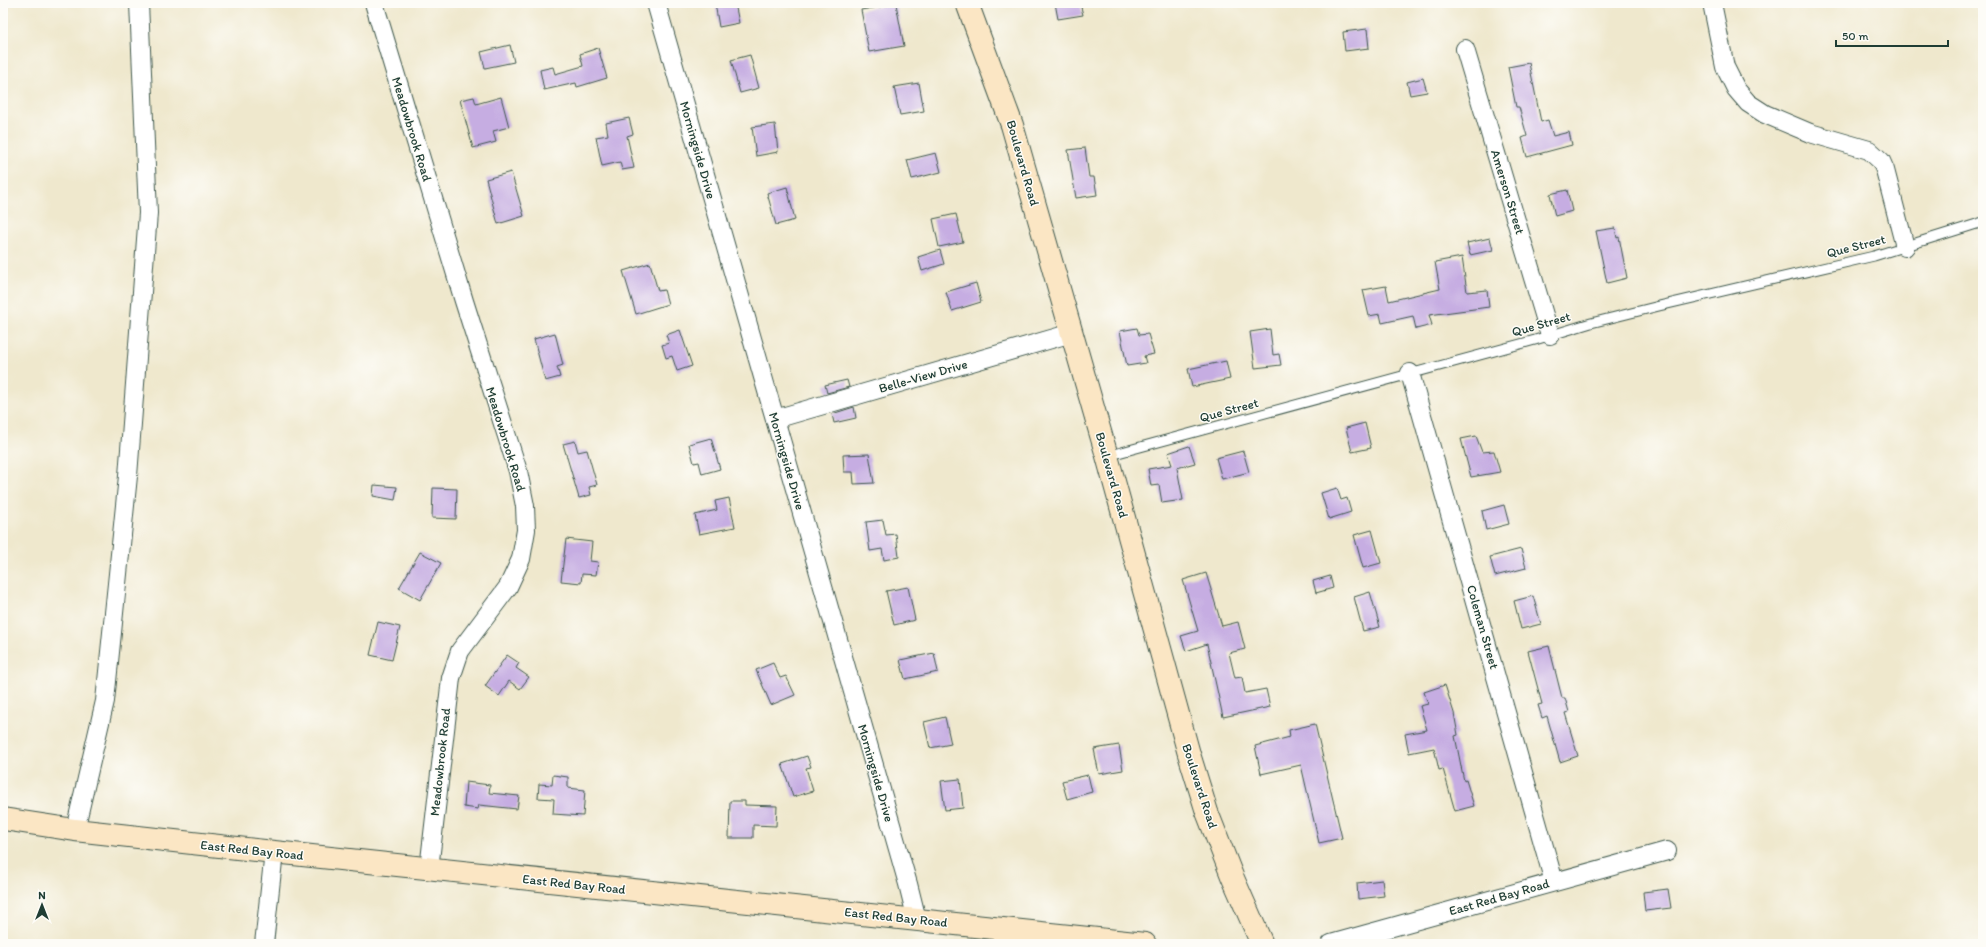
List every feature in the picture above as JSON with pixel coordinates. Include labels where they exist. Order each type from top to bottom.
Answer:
[{"type":"street","points":[[75,830],[105,701],[130,444],[148,213],[139,3]]},
{"type":"street","name":"Meadowbrook Road","points":[[374,3],[464,301],[518,471],[526,506],[526,530],[521,559],[508,587],[460,651],[451,678],[429,868]]},
{"type":"street","name":"Morningside Drive","points":[[656,3],[917,920]]},
{"type":"street","name":"Boulevard Road","points":[[967,3],[1012,125],[1107,456],[1187,747],[1205,804],[1235,883],[1262,944]]},
{"type":"street","points":[[1712,3],[1725,67],[1736,89],[1748,103],[1765,114],[1810,133],[1870,150],[1876,154],[1885,170],[1905,247]]},
{"type":"street","name":"Amerson Street","points":[[1465,49],[1550,335]]},
{"type":"street","name":"Belle-View Drive","points":[[775,419],[1072,333]]},
{"type":"street","name":"Coleman Street","points":[[1410,373],[1554,882]]},
{"type":"street","name":"East Red Bay Road","points":[[3,819],[75,830],[274,852],[917,920],[1052,939],[1145,944]]},
{"type":"street","name":"East Red Bay Road","points":[[1331,944],[1667,851]]},
{"type":"street","points":[[264,944],[274,852]]},
{"type":"lane","name":"Que Street","points":[[1107,456],[1659,306],[1874,256],[1983,222]]},
{"type":"building","points":[[715,3],[735,3],[739,23],[719,27]]},
{"type":"building","points":[[1055,3],[1080,3],[1083,15],[1058,19]]},
{"type":"building","points":[[896,4],[904,46],[869,52],[861,10]]},
{"type":"building","points":[[1367,29],[1369,48],[1345,51],[1343,32]]},
{"type":"building","points":[[510,45],[514,62],[485,68],[481,52]]},
{"type":"building","points":[[598,48],[607,78],[577,87],[576,83],[544,90],[540,70],[553,67],[555,74],[583,66],[580,54]]},
{"type":"building","points":[[750,55],[759,88],[740,93],[731,60]]},
{"type":"building","points":[[1529,63],[1541,122],[1548,120],[1553,136],[1569,132],[1572,145],[1527,157],[1522,138],[1527,136],[1519,107],[1516,107],[1508,67]]},
{"type":"building","points":[[1423,78],[1427,92],[1410,95],[1407,82]]},
{"type":"building","points":[[919,83],[924,111],[900,115],[894,87]]},
{"type":"building","points":[[474,97],[476,104],[501,97],[509,127],[493,131],[496,142],[473,148],[460,100]]},
{"type":"building","points":[[629,118],[633,134],[627,136],[634,168],[622,170],[620,162],[602,166],[596,137],[608,135],[606,123]]},
{"type":"building","points":[[775,124],[778,152],[756,156],[752,127]]},
{"type":"building","points":[[1085,148],[1089,177],[1094,177],[1097,195],[1076,198],[1068,150]]},
{"type":"building","points":[[936,153],[941,172],[912,179],[907,160]]},
{"type":"building","points":[[511,172],[524,216],[498,224],[486,179]]},
{"type":"building","points":[[787,187],[795,220],[776,225],[767,193]]},
{"type":"building","points":[[1567,190],[1572,211],[1555,216],[1550,194]]},
{"type":"building","points":[[956,214],[963,242],[939,247],[933,219]]},
{"type":"building","points":[[1615,228],[1617,238],[1619,237],[1627,278],[1607,283],[1596,231]]},
{"type":"building","points":[[1490,238],[1493,250],[1470,255],[1467,243]]},
{"type":"building","points":[[940,250],[944,264],[922,271],[918,257]]},
{"type":"building","points":[[1462,257],[1467,292],[1487,290],[1489,307],[1429,315],[1432,325],[1416,329],[1413,316],[1382,323],[1380,314],[1369,316],[1363,290],[1386,286],[1389,301],[1440,289],[1435,262]]},
{"type":"building","points":[[650,263],[658,291],[664,290],[668,304],[636,314],[623,271]]},
{"type":"building","points":[[976,283],[981,302],[952,311],[946,292]]},
{"type":"building","points":[[1137,328],[1139,335],[1148,334],[1154,354],[1144,356],[1146,363],[1127,366],[1120,331]]},
{"type":"building","points":[[1270,329],[1273,355],[1279,354],[1281,365],[1255,368],[1250,332]]},
{"type":"building","points":[[680,330],[692,366],[677,371],[672,356],[666,358],[662,345],[669,343],[666,335]]},
{"type":"building","points":[[555,333],[563,365],[557,367],[560,377],[545,381],[534,339]]},
{"type":"building","points":[[1226,361],[1230,379],[1192,387],[1188,369]]},
{"type":"building","points":[[847,380],[849,387],[827,393],[825,385]]},
{"type":"building","points":[[854,407],[856,418],[834,423],[832,414]]},
{"type":"building","points":[[1365,423],[1371,448],[1352,452],[1346,428]]},
{"type":"building","points":[[1476,436],[1482,452],[1494,451],[1500,472],[1471,477],[1461,439]]},
{"type":"building","points":[[711,438],[720,469],[702,474],[699,462],[694,463],[689,444]]},
{"type":"building","points":[[575,441],[578,452],[587,450],[597,485],[589,487],[591,495],[579,498],[563,444]]},
{"type":"building","points":[[1189,446],[1195,463],[1177,468],[1183,500],[1162,503],[1159,485],[1151,486],[1148,469],[1172,465],[1168,453]]},
{"type":"building","points":[[1243,451],[1249,472],[1222,479],[1216,458]]},
{"type":"building","points":[[869,454],[874,483],[854,484],[853,472],[844,472],[843,455]]},
{"type":"building","points":[[374,485],[397,487],[395,500],[373,496]]},
{"type":"building","points":[[433,488],[457,489],[456,519],[432,518]]},
{"type":"building","points":[[1337,488],[1341,500],[1347,498],[1351,512],[1329,519],[1321,493]]},
{"type":"building","points":[[729,498],[735,527],[699,534],[695,515],[717,510],[715,501]]},
{"type":"building","points":[[1504,505],[1509,524],[1486,530],[1482,511]]},
{"type":"building","points":[[883,520],[886,535],[896,534],[899,557],[884,560],[882,549],[870,551],[866,522]]},
{"type":"building","points":[[1372,530],[1381,563],[1363,568],[1354,535]]},
{"type":"building","points":[[566,539],[592,542],[590,561],[598,562],[596,575],[582,574],[581,583],[561,581]]},
{"type":"building","points":[[1521,549],[1526,568],[1495,576],[1490,557]]},
{"type":"building","points":[[420,552],[441,563],[420,600],[399,588]]},
{"type":"building","points":[[1206,573],[1222,626],[1238,622],[1245,649],[1229,653],[1235,678],[1242,677],[1245,693],[1266,689],[1270,707],[1223,717],[1207,644],[1186,651],[1181,636],[1198,631],[1183,580]]},
{"type":"building","points":[[1330,576],[1333,588],[1316,593],[1313,581]]},
{"type":"building","points":[[908,587],[915,620],[894,625],[886,591]]},
{"type":"building","points":[[1370,592],[1380,627],[1363,631],[1354,597]]},
{"type":"building","points":[[1533,596],[1541,624],[1521,629],[1514,601]]},
{"type":"building","points":[[378,622],[400,627],[392,660],[370,655]]},
{"type":"building","points":[[1549,646],[1562,698],[1565,698],[1569,712],[1565,713],[1578,756],[1560,762],[1547,716],[1542,718],[1538,705],[1542,704],[1528,651]]},
{"type":"building","points":[[934,653],[938,672],[905,679],[900,660]]},
{"type":"building","points":[[507,655],[519,663],[516,668],[529,677],[520,689],[509,681],[499,696],[485,686]]},
{"type":"building","points":[[773,663],[780,678],[786,676],[795,695],[771,705],[756,670]]},
{"type":"building","points":[[1445,685],[1454,713],[1458,735],[1455,736],[1464,781],[1466,780],[1474,806],[1455,811],[1443,769],[1439,770],[1434,748],[1409,753],[1405,734],[1427,730],[1420,706],[1428,704],[1424,692]]},
{"type":"building","points":[[945,717],[951,744],[930,748],[924,722]]},
{"type":"building","points":[[1315,724],[1342,838],[1319,843],[1301,765],[1261,774],[1255,746],[1290,737],[1289,730]]},
{"type":"building","points":[[1119,745],[1123,770],[1099,774],[1094,749]]},
{"type":"building","points":[[807,756],[811,767],[806,768],[813,791],[793,797],[782,764]]},
{"type":"building","points":[[553,775],[568,777],[568,788],[585,790],[583,816],[553,814],[554,799],[538,798],[539,784],[552,785]]},
{"type":"building","points":[[1088,775],[1092,792],[1067,799],[1062,781]]},
{"type":"building","points":[[960,779],[963,808],[945,810],[941,781]]},
{"type":"building","points":[[466,782],[490,785],[489,793],[519,796],[517,809],[479,805],[478,809],[464,807]]},
{"type":"building","points":[[730,801],[745,801],[745,805],[777,806],[776,826],[753,825],[753,838],[729,838]]},
{"type":"building","points":[[1382,880],[1384,896],[1358,899],[1357,883]]},
{"type":"building","points":[[1668,889],[1671,908],[1645,911],[1643,892]]}]
